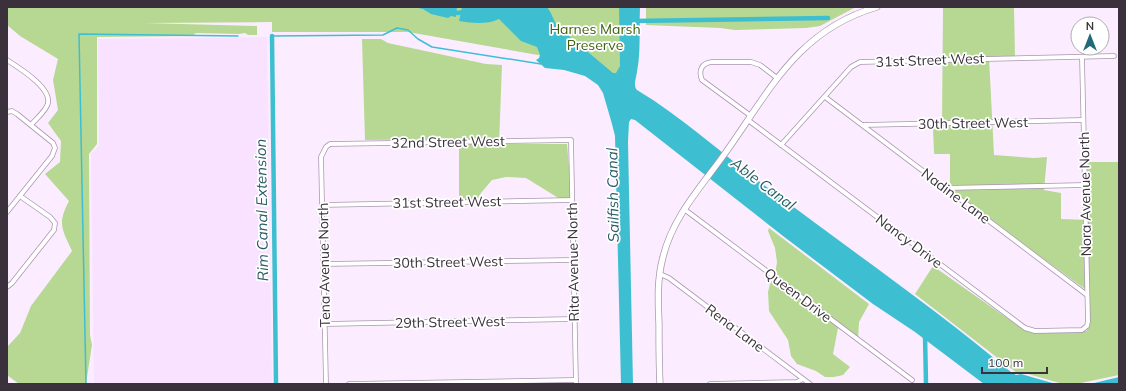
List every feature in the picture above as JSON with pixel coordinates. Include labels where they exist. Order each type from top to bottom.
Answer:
[{"type":"street","points":[[660,384],[658,296],[660,274],[667,244],[684,209],[726,153],[777,78],[795,57],[825,31],[848,18],[870,8],[877,7]]},
{"type":"street","name":"31st Street West","points":[[781,145],[851,68],[860,62],[1114,56]]},
{"type":"street","name":"Nora Avenue North","points":[[1082,57],[1088,295],[1088,321],[1082,330]]},
{"type":"street","points":[[7,60],[44,88],[48,96],[48,104],[31,125]]},
{"type":"street","name":"Nancy Drive","points":[[777,78],[760,65],[751,62],[707,62],[700,69],[700,75],[706,83],[781,145],[1025,328],[1035,331],[1082,330]]},
{"type":"street","name":"Nadine Lane","points":[[825,96],[862,126],[1088,295]]},
{"type":"street","points":[[7,112],[12,111],[31,125],[53,142],[55,148],[52,156],[7,212]]},
{"type":"street","name":"30th Street West","points":[[862,126],[1083,120]]},
{"type":"street","name":"32nd Street West","points":[[326,147],[330,144],[571,140]]},
{"type":"street","name":"Rita Avenue North","points":[[571,140],[576,382]]},
{"type":"street","name":"Tena Avenue North","points":[[326,147],[321,157],[326,384]]},
{"type":"street","points":[[946,188],[1085,185]]},
{"type":"street","points":[[7,287],[12,283],[54,230],[55,223],[50,217],[20,196]]},
{"type":"street","name":"31st Street West","points":[[322,205],[572,200]]},
{"type":"street","name":"Queen Drive","points":[[684,209],[912,380]]},
{"type":"street","name":"30th Street West","points":[[324,264],[573,260]]},
{"type":"street","name":"Rena Lane","points":[[660,274],[669,278],[810,384]]},
{"type":"street","name":"29th Street West","points":[[325,324],[574,319]]},
{"type":"street","points":[[710,384],[797,382],[803,379]]},
{"type":"street","points":[[349,384],[576,382]]},
{"type":"shaded area","points":[[267,37],[272,384],[94,384],[91,154],[99,145],[98,39]]},
{"type":"green space","name":"Harnes Marsh Preserve","points":[[7,7],[627,7],[619,92],[583,63],[408,32],[272,32],[272,22],[144,23],[257,26],[257,35],[248,35],[245,33],[196,33],[192,36],[97,37],[97,144],[89,154],[90,335],[92,345],[86,384],[19,384],[7,375],[7,347],[20,333],[31,306],[72,251],[63,232],[62,226],[63,215],[69,201],[45,174],[60,162],[61,141],[48,123],[58,110],[53,80],[58,59],[20,36],[7,25]]},
{"type":"green space","points":[[646,7],[856,7],[820,26],[806,28],[735,30],[646,25]]},
{"type":"green space","points":[[943,7],[1014,7],[1015,57],[989,57],[994,155],[1034,158],[1047,157],[1044,190],[1061,193],[1061,219],[1089,220],[1083,162],[1119,162],[1119,375],[1076,384],[1063,384],[1021,372],[1017,373],[915,294],[933,266],[1024,330],[1087,331],[1085,289],[950,191],[950,154],[934,154],[933,127],[942,124]]},
{"type":"green space","points":[[362,39],[381,39],[388,43],[486,64],[502,65],[499,144],[567,144],[572,201],[560,199],[526,178],[506,177],[492,180],[475,203],[459,204],[459,139],[365,140]]},
{"type":"green space","points":[[769,228],[869,304],[859,322],[858,340],[838,328],[833,354],[850,367],[843,375],[825,377],[816,371],[797,364],[791,356],[788,340],[769,311],[768,292],[775,274],[777,262],[775,248],[768,231]]},
{"type":"water","points":[[413,7],[457,7],[456,17],[451,16],[448,18],[431,14],[423,9]]},
{"type":"water","points":[[462,7],[547,7],[558,27],[613,73],[616,73],[620,66],[619,7],[640,7],[639,56],[635,84],[637,90],[688,125],[798,211],[891,278],[952,324],[1011,372],[1016,375],[1021,374],[1056,384],[984,384],[915,332],[873,304],[783,236],[635,120],[631,119],[629,122],[628,142],[633,384],[621,384],[615,136],[603,93],[598,85],[585,76],[564,70],[545,68],[536,60],[540,55],[537,47],[521,41],[499,19],[484,23],[459,21]]},
{"type":"water","points":[[1119,377],[1119,384],[1090,384]]},
{"type":"waterway","points":[[440,7],[457,13],[466,12]]},
{"type":"waterway","points":[[634,21],[828,18]]},
{"type":"waterway","points":[[272,36],[383,35],[397,28],[408,30],[418,39],[432,47],[541,64]]},
{"type":"waterway","points":[[86,384],[79,34],[238,36]]},
{"type":"waterway","name":"Rim Canal Extension","points":[[272,36],[276,384]]},
{"type":"waterway","points":[[925,335],[926,384]]},
{"type":"water label","name":"Able Canal","points":[[763,184]]},
{"type":"water label","name":"Sailfish Canal","points":[[613,195]]}]
